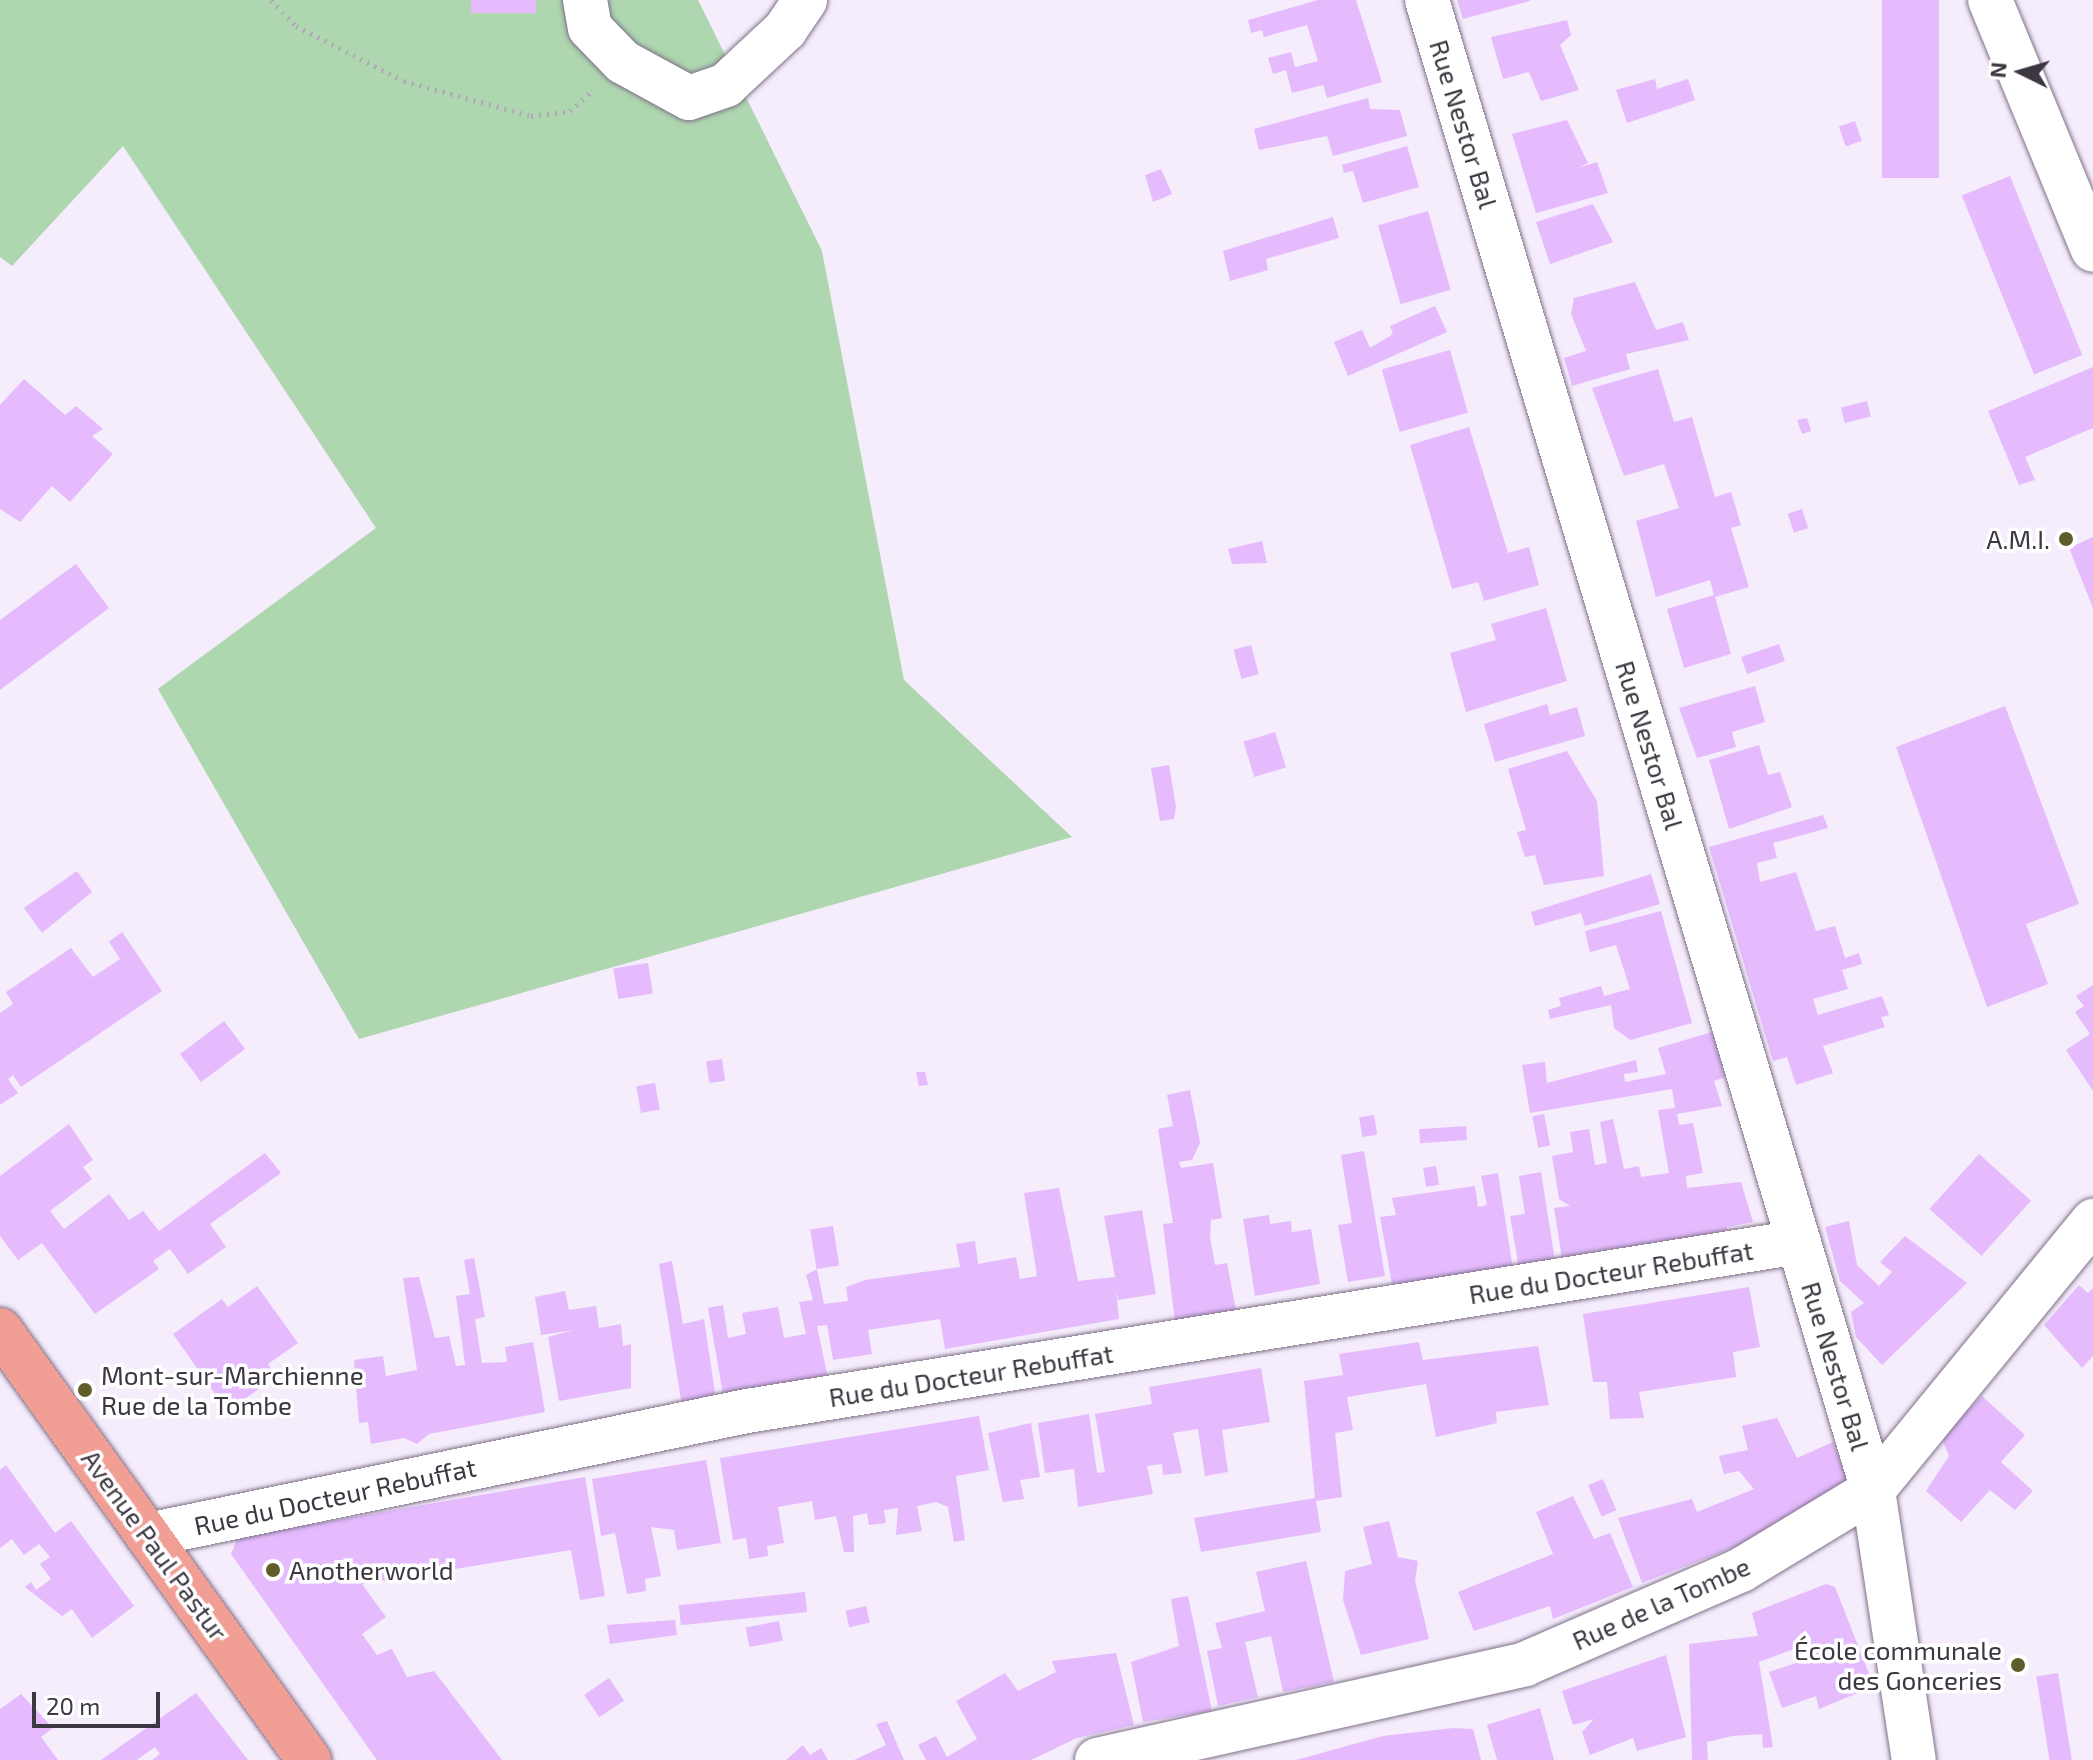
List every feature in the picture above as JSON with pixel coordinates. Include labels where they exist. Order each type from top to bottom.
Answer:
[{"type":"main road","name":"Avenue Paul Pastur","points":[[0,1330],[309,1760]]},
{"type":"street","points":[[585,0],[590,28],[623,62],[689,98],[726,85],[785,30],[805,0]]},
{"type":"street","name":"Rue Nestor Bal","points":[[1427,0],[1873,1490],[1914,1760]]},
{"type":"street","points":[[1990,0],[2093,250]]},
{"type":"street","name":"Rue de la Tombe","points":[[1097,1760],[1525,1664],[1741,1570],[1873,1490],[2093,1221]]},
{"type":"street","name":"Rue du Docteur Rebuffat","points":[[148,1535],[747,1411],[1799,1242]]},
{"type":"path","points":[[271,0],[296,26],[404,81],[531,116],[570,111],[623,62]]},
{"type":"green space","points":[[0,0],[698,0],[822,251],[904,680],[1072,837],[359,1039],[158,689],[376,528],[123,146],[12,266],[0,257]]},
{"type":"building","points":[[471,0],[536,0],[536,13],[471,13]]},
{"type":"building","points":[[1318,0],[1356,0],[1382,82],[1327,98],[1323,85],[1292,93],[1286,70],[1273,74],[1268,58],[1291,52],[1295,67],[1318,61],[1307,25],[1264,37],[1262,30],[1251,33],[1248,20]]},
{"type":"building","points":[[1457,0],[1530,0],[1530,1],[1463,19]]},
{"type":"building","points":[[1882,0],[1939,0],[1939,178],[1882,178]]},
{"type":"building","points":[[1567,20],[1571,35],[1560,45],[1579,90],[1541,101],[1529,72],[1503,79],[1491,37]]},
{"type":"building","points":[[1655,79],[1657,89],[1688,79],[1695,100],[1627,123],[1616,90]]},
{"type":"building","points":[[1368,98],[1370,109],[1400,110],[1407,136],[1333,156],[1327,136],[1259,150],[1254,129]]},
{"type":"building","points":[[1567,120],[1588,163],[1578,168],[1597,162],[1608,193],[1536,213],[1512,134]]},
{"type":"building","points":[[1855,121],[1862,141],[1846,146],[1839,127]]},
{"type":"building","points":[[1407,146],[1419,187],[1363,203],[1353,171],[1344,173],[1342,165]]},
{"type":"building","points":[[1161,169],[1172,194],[1153,202],[1145,175]]},
{"type":"building","points":[[2010,176],[2082,355],[2034,374],[1962,195]]},
{"type":"building","points":[[1593,204],[1613,242],[1550,264],[1536,222]]},
{"type":"building","points":[[1428,211],[1451,290],[1401,304],[1378,225]]},
{"type":"building","points":[[1333,217],[1339,238],[1266,259],[1268,270],[1230,281],[1223,251]]},
{"type":"building","points":[[1635,282],[1656,330],[1683,322],[1689,340],[1626,354],[1630,369],[1572,386],[1564,358],[1586,351],[1571,314],[1574,298]]},
{"type":"building","points":[[1435,306],[1447,332],[1348,376],[1334,342],[1362,330],[1370,348],[1393,334],[1390,326]]},
{"type":"building","points":[[1450,350],[1468,412],[1400,432],[1382,370]]},
{"type":"building","points":[[2093,367],[2093,428],[2025,457],[2035,480],[2019,485],[1988,411]]},
{"type":"building","points":[[1658,369],[1674,422],[1692,417],[1715,497],[1731,492],[1741,525],[1731,528],[1749,587],[1715,597],[1731,654],[1684,668],[1667,609],[1714,595],[1710,580],[1656,597],[1636,521],[1679,508],[1664,464],[1624,476],[1592,388]]},
{"type":"building","points":[[24,379],[65,415],[76,406],[103,429],[92,436],[113,454],[70,502],[52,486],[20,522],[0,509],[0,405]]},
{"type":"building","points":[[1867,401],[1871,417],[1845,423],[1841,408]]},
{"type":"building","points":[[1807,418],[1811,431],[1802,434],[1797,420]]},
{"type":"building","points":[[1469,427],[1508,553],[1529,547],[1539,585],[1484,601],[1478,582],[1452,589],[1410,445]]},
{"type":"building","points":[[1802,509],[1808,528],[1794,533],[1788,514]]},
{"type":"building","points":[[2093,537],[2093,608],[2069,548]]},
{"type":"building","points":[[1262,541],[1267,563],[1232,564],[1228,549]]},
{"type":"building","points":[[76,564],[109,608],[0,690],[0,620]]},
{"type":"building","points":[[1546,608],[1567,681],[1466,712],[1450,653],[1496,640],[1491,624]]},
{"type":"building","points":[[1779,644],[1785,661],[1747,674],[1741,657]]},
{"type":"building","points":[[1251,645],[1259,674],[1241,679],[1234,650]]},
{"type":"building","points":[[1755,686],[1765,722],[1732,732],[1736,747],[1697,758],[1679,708]]},
{"type":"building","points":[[1547,704],[1550,715],[1577,707],[1585,736],[1495,762],[1484,724]]},
{"type":"building","points":[[2005,706],[2079,904],[2026,924],[2048,984],[1987,1007],[1896,747]]},
{"type":"building","points":[[1275,732],[1286,767],[1254,777],[1243,742]]},
{"type":"building","points":[[1759,745],[1768,775],[1780,772],[1792,807],[1729,829],[1709,760]]},
{"type":"building","points":[[1567,751],[1597,801],[1604,876],[1544,885],[1535,855],[1525,857],[1517,832],[1526,830],[1508,769]]},
{"type":"building","points":[[1169,765],[1176,807],[1174,819],[1160,821],[1151,768]]},
{"type":"building","points":[[1823,815],[1828,828],[1773,843],[1777,858],[1757,863],[1760,882],[1796,872],[1816,931],[1835,926],[1845,958],[1859,953],[1862,964],[1842,970],[1848,989],[1813,999],[1818,1015],[1882,996],[1889,1015],[1881,1017],[1885,1027],[1823,1046],[1833,1073],[1796,1085],[1787,1057],[1773,1061],[1709,847]]},
{"type":"building","points":[[77,871],[92,892],[42,933],[24,908]]},
{"type":"building","points":[[1651,874],[1660,904],[1585,926],[1581,913],[1535,926],[1531,912]]},
{"type":"building","points":[[1661,911],[1692,1023],[1630,1040],[1614,1028],[1611,1005],[1550,1019],[1548,1010],[1561,1006],[1559,998],[1601,986],[1604,996],[1630,989],[1616,945],[1590,952],[1585,931]]},
{"type":"building","points":[[122,932],[162,991],[21,1087],[13,1075],[8,1079],[18,1093],[0,1105],[0,1013],[13,1004],[6,992],[71,948],[93,977],[120,959],[109,942]]},
{"type":"building","points":[[648,963],[653,994],[618,999],[613,968]]},
{"type":"building","points":[[2093,985],[2093,1091],[2066,1050],[2090,1034],[2075,1012],[2084,1006],[2076,996]]},
{"type":"building","points":[[224,1021],[245,1049],[201,1082],[180,1054]]},
{"type":"building","points":[[1712,1032],[1725,1077],[1714,1081],[1722,1106],[1677,1114],[1679,1125],[1693,1123],[1703,1173],[1686,1176],[1687,1188],[1741,1182],[1753,1222],[1727,1227],[1729,1240],[1563,1265],[1554,1208],[1570,1206],[1559,1199],[1552,1156],[1573,1152],[1570,1132],[1589,1129],[1595,1165],[1607,1163],[1600,1122],[1613,1119],[1624,1169],[1639,1166],[1641,1177],[1669,1173],[1658,1110],[1675,1108],[1672,1089],[1530,1113],[1522,1065],[1545,1062],[1547,1083],[1636,1060],[1638,1072],[1624,1074],[1625,1082],[1666,1074],[1658,1048]]},
{"type":"building","points":[[722,1059],[725,1081],[709,1083],[706,1061]]},
{"type":"building","points":[[916,1072],[925,1072],[928,1085],[919,1086]]},
{"type":"building","points":[[655,1083],[660,1110],[641,1113],[636,1086]]},
{"type":"building","points":[[1190,1090],[1200,1143],[1192,1160],[1179,1162],[1181,1168],[1213,1163],[1222,1218],[1211,1220],[1210,1237],[1215,1265],[1227,1263],[1238,1320],[1176,1330],[1163,1224],[1173,1223],[1158,1129],[1173,1126],[1167,1095]]},
{"type":"building","points":[[1544,1114],[1550,1145],[1538,1148],[1532,1116]]},
{"type":"building","points":[[1374,1115],[1377,1135],[1362,1137],[1359,1117]]},
{"type":"building","points":[[69,1124],[93,1160],[83,1167],[92,1179],[50,1211],[64,1229],[109,1194],[129,1220],[143,1211],[159,1231],[265,1153],[281,1173],[210,1224],[226,1247],[188,1274],[170,1249],[153,1261],[159,1269],[95,1314],[42,1243],[18,1260],[0,1236],[0,1176]]},
{"type":"building","points":[[1466,1126],[1467,1140],[1420,1143],[1419,1129]]},
{"type":"building","points":[[1364,1151],[1385,1276],[1348,1282],[1338,1225],[1352,1223],[1341,1155]]},
{"type":"building","points":[[1979,1154],[2031,1201],[1982,1256],[1929,1209]]},
{"type":"building","points":[[1436,1166],[1439,1185],[1426,1187],[1423,1168]]},
{"type":"building","points":[[1541,1172],[1556,1267],[1520,1274],[1510,1216],[1525,1214],[1519,1176]]},
{"type":"building","points":[[1498,1173],[1514,1276],[1394,1295],[1380,1217],[1396,1215],[1392,1198],[1475,1186],[1478,1207],[1487,1205],[1481,1176]]},
{"type":"building","points":[[1059,1188],[1078,1281],[1115,1277],[1104,1216],[1142,1210],[1156,1294],[1118,1300],[1116,1290],[1119,1319],[945,1349],[940,1319],[868,1330],[872,1354],[833,1360],[827,1325],[817,1326],[830,1388],[725,1405],[708,1308],[723,1305],[728,1338],[746,1334],[742,1313],[778,1307],[784,1338],[806,1334],[799,1302],[813,1300],[806,1275],[817,1269],[824,1304],[848,1301],[846,1287],[865,1280],[960,1267],[956,1244],[975,1241],[978,1264],[1016,1257],[1020,1279],[1037,1276],[1024,1193]]},
{"type":"building","points":[[1269,1215],[1270,1224],[1291,1221],[1292,1232],[1311,1229],[1320,1284],[1255,1296],[1243,1219]]},
{"type":"building","points":[[1849,1221],[1857,1265],[1879,1286],[1892,1272],[1880,1262],[1905,1236],[1967,1283],[1882,1365],[1856,1337],[1851,1312],[1864,1303],[1840,1281],[1825,1227]]},
{"type":"building","points":[[833,1226],[839,1266],[817,1269],[810,1230]]},
{"type":"building","points":[[474,1258],[485,1317],[475,1319],[482,1363],[507,1362],[505,1347],[533,1342],[545,1412],[429,1434],[417,1444],[404,1438],[371,1444],[368,1422],[359,1423],[354,1360],[383,1356],[386,1376],[417,1370],[403,1278],[419,1277],[435,1338],[449,1336],[456,1366],[465,1365],[456,1296],[470,1294],[464,1260]]},
{"type":"building","points":[[672,1261],[683,1324],[704,1319],[717,1406],[683,1412],[659,1264]]},
{"type":"building","points":[[2079,1285],[2088,1293],[2093,1288],[2093,1356],[2082,1368],[2044,1325]]},
{"type":"building","points":[[257,1286],[298,1343],[268,1364],[276,1377],[227,1411],[173,1334],[222,1299],[228,1307]]},
{"type":"building","points":[[1749,1287],[1760,1347],[1733,1352],[1736,1377],[1639,1392],[1644,1418],[1610,1419],[1607,1382],[1593,1382],[1583,1314]]},
{"type":"building","points":[[565,1291],[569,1310],[596,1306],[599,1328],[621,1324],[623,1346],[631,1344],[631,1388],[559,1401],[548,1337],[574,1330],[541,1335],[535,1297]]},
{"type":"building","points":[[1419,1342],[1423,1360],[1538,1346],[1549,1405],[1496,1412],[1497,1423],[1436,1437],[1426,1384],[1347,1397],[1353,1430],[1335,1433],[1342,1497],[1316,1501],[1321,1532],[1201,1552],[1194,1518],[1315,1498],[1304,1381],[1343,1375],[1339,1354]]},
{"type":"building","points":[[1261,1368],[1270,1422],[1222,1430],[1228,1472],[1205,1476],[1198,1429],[1173,1433],[1182,1473],[1163,1475],[1162,1464],[1147,1466],[1153,1494],[1078,1507],[1074,1469],[1045,1473],[1038,1423],[1089,1414],[1097,1473],[1105,1472],[1095,1414],[1152,1404],[1149,1387]]},
{"type":"building","points":[[1982,1396],[2025,1435],[2001,1462],[2033,1491],[2015,1510],[1990,1490],[1961,1522],[1926,1491],[1949,1456],[1941,1437]]},
{"type":"building","points":[[979,1416],[989,1470],[956,1476],[965,1540],[954,1542],[948,1507],[936,1502],[917,1506],[922,1531],[896,1535],[898,1508],[884,1510],[886,1523],[869,1525],[867,1513],[853,1516],[854,1552],[844,1552],[836,1516],[815,1520],[812,1501],[778,1507],[784,1543],[767,1546],[768,1556],[749,1559],[746,1538],[733,1540],[720,1458]]},
{"type":"building","points":[[1777,1418],[1797,1458],[1833,1442],[1847,1479],[1784,1528],[1642,1583],[1618,1518],[1692,1499],[1697,1512],[1754,1489],[1739,1471],[1724,1474],[1719,1456],[1748,1450],[1742,1426]]},
{"type":"building","points":[[1031,1423],[1040,1477],[1020,1480],[1024,1499],[1003,1502],[988,1433]]},
{"type":"building","points":[[706,1460],[721,1543],[677,1550],[674,1530],[651,1527],[661,1576],[645,1579],[646,1591],[627,1594],[615,1533],[601,1536],[592,1479]]},
{"type":"building","points":[[6,1465],[55,1533],[71,1521],[134,1606],[92,1638],[72,1609],[62,1616],[25,1587],[31,1582],[36,1590],[51,1579],[40,1564],[50,1557],[39,1544],[24,1555],[12,1539],[0,1548],[0,1470]]},
{"type":"building","points":[[585,1477],[605,1596],[580,1600],[571,1550],[362,1584],[386,1617],[362,1634],[377,1655],[392,1649],[407,1677],[434,1671],[502,1760],[377,1760],[231,1554],[238,1537]]},
{"type":"building","points":[[1603,1479],[1616,1510],[1602,1517],[1588,1485]]},
{"type":"building","points":[[1573,1496],[1594,1539],[1610,1533],[1633,1587],[1553,1619],[1550,1606],[1474,1631],[1458,1592],[1553,1554],[1536,1512]]},
{"type":"building","points":[[1389,1521],[1398,1557],[1418,1561],[1415,1581],[1429,1639],[1361,1655],[1343,1600],[1345,1571],[1372,1564],[1363,1527]]},
{"type":"building","points":[[1306,1561],[1334,1682],[1283,1692],[1271,1636],[1245,1642],[1258,1697],[1218,1706],[1207,1651],[1222,1648],[1215,1623],[1265,1611],[1256,1572]]},
{"type":"building","points":[[1826,1584],[1835,1587],[1870,1676],[1865,1690],[1819,1709],[1816,1696],[1782,1708],[1769,1672],[1802,1661],[1797,1648],[1759,1662],[1773,1747],[1763,1748],[1762,1734],[1732,1736],[1707,1742],[1708,1760],[1692,1760],[1689,1644],[1758,1636],[1752,1613]]},
{"type":"building","points":[[805,1592],[807,1612],[681,1625],[679,1605]]},
{"type":"building","points":[[1188,1596],[1212,1711],[1143,1722],[1131,1662],[1179,1646],[1171,1599]]},
{"type":"building","points":[[866,1606],[870,1623],[849,1627],[846,1611]]},
{"type":"building","points":[[675,1620],[677,1635],[610,1644],[607,1625]]},
{"type":"building","points":[[779,1621],[783,1641],[749,1647],[746,1627]]},
{"type":"building","points":[[1116,1653],[1134,1725],[1077,1738],[1031,1760],[926,1760],[918,1745],[936,1736],[947,1757],[977,1739],[956,1701],[1005,1673],[1018,1691],[1056,1672],[1052,1661]]},
{"type":"building","points":[[1666,1655],[1686,1737],[1637,1751],[1633,1738],[1590,1755],[1582,1732],[1594,1719],[1573,1725],[1562,1691]]},
{"type":"building","points":[[2058,1673],[2072,1760],[2050,1760],[2036,1676]]},
{"type":"building","points":[[609,1678],[624,1700],[599,1717],[584,1695]]},
{"type":"building","points":[[196,1693],[248,1760],[152,1760],[160,1754],[155,1747],[137,1760],[101,1760]]},
{"type":"building","points":[[21,1694],[53,1728],[41,1737],[58,1760],[0,1760],[0,1709]]},
{"type":"building","points":[[1540,1708],[1554,1760],[1497,1760],[1487,1725]]},
{"type":"building","points":[[887,1721],[904,1760],[854,1760],[886,1745],[876,1724]]},
{"type":"building","points":[[1453,1728],[1473,1729],[1481,1760],[1296,1760],[1383,1736]]},
{"type":"building","points":[[803,1745],[810,1755],[821,1748],[828,1760],[786,1760]]},
{"type":"place","name":"A.M.I.","points":[[2066,539]]},
{"type":"place","name":"Mont-sur-Marchienne Rue de la Tombe","points":[[85,1390]]},
{"type":"place","name":"Anotherworld","points":[[273,1570]]},
{"type":"place","name":"École communale des Gonceries","points":[[2018,1665]]}]
